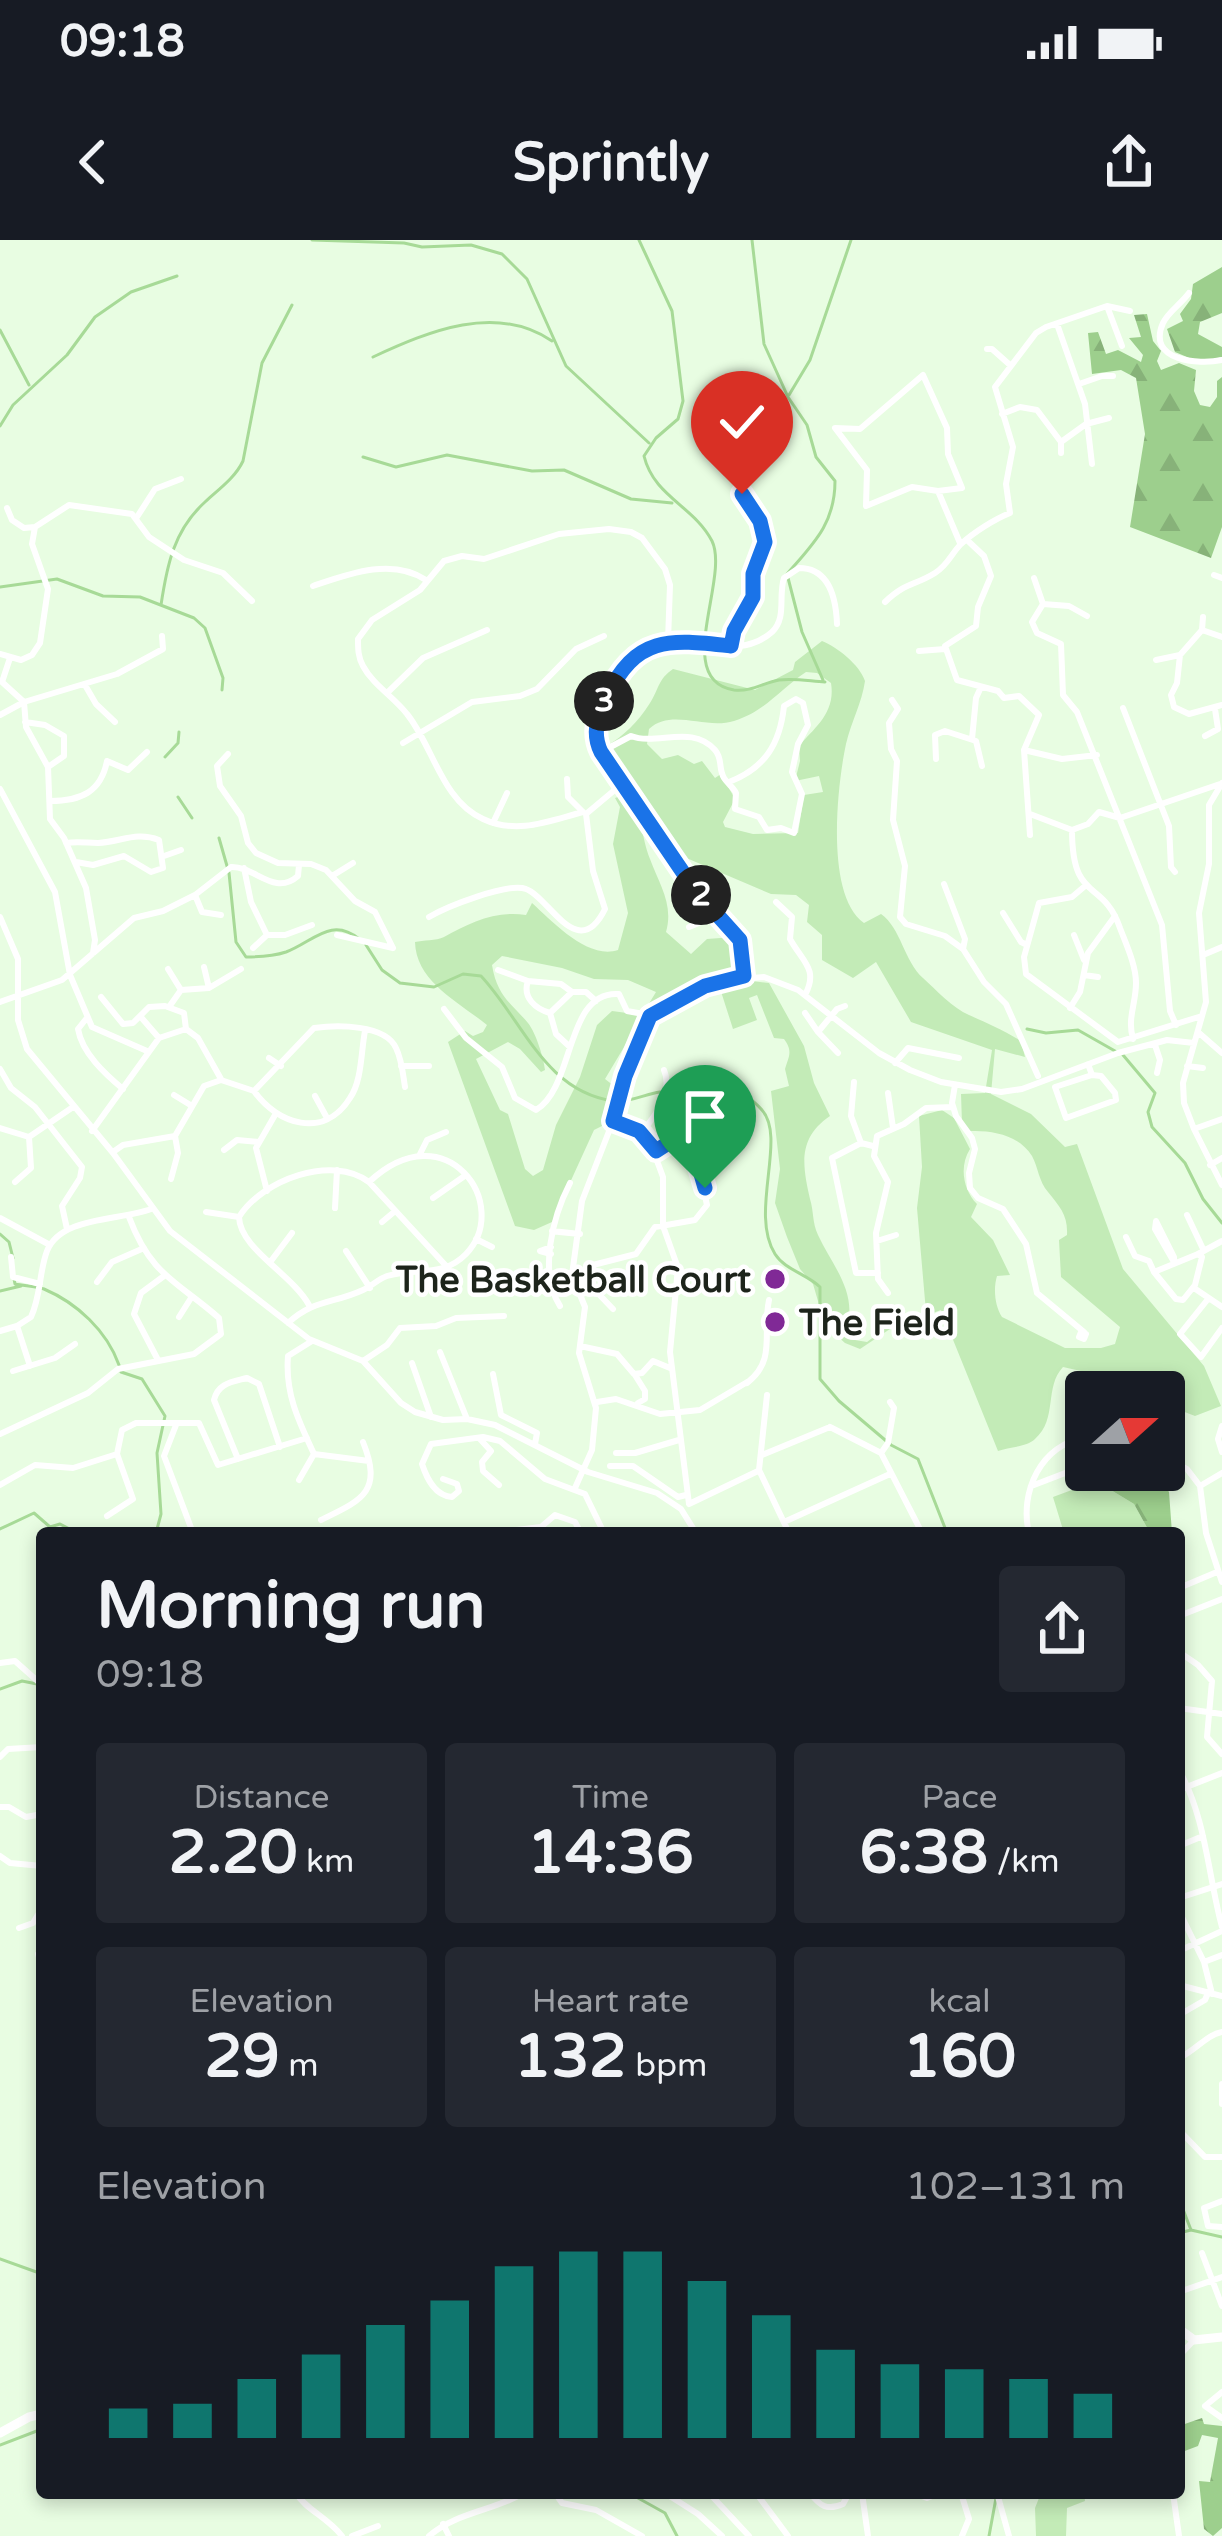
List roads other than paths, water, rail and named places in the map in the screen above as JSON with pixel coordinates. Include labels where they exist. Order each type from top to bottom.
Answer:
[{"type":"main road","points":[[1185,2333],[1194,2340],[1222,2337]]},
{"type":"main road","points":[[0,2434],[36,2415]]},
{"type":"street","points":[[1189,293],[1165,320],[1162,340],[1171,356],[1196,365],[1222,360]]},
{"type":"street","points":[[1106,306],[1122,346]]},
{"type":"street","points":[[885,602],[904,584],[931,576],[950,562],[964,542],[1010,513],[1006,484],[1013,447],[995,387],[1036,333],[1106,306],[1130,311]]},
{"type":"street","points":[[1057,324],[1079,384],[1092,464]]},
{"type":"street","points":[[987,349],[1010,365]]},
{"type":"street","points":[[923,375],[947,428],[948,454],[962,481],[962,488],[955,491],[938,491],[912,488],[866,506],[866,470],[835,428],[860,429],[923,375]]},
{"type":"street","points":[[1079,384],[1113,376]]},
{"type":"street","points":[[1002,414],[1020,407],[1037,410],[1061,442],[1061,453]]},
{"type":"street","points":[[1061,442],[1086,424],[1108,418]]},
{"type":"street","points":[[731,646],[753,597],[753,574],[765,542],[760,521],[742,494],[740,443]]},
{"type":"street","points":[[136,517],[154,489],[181,479]]},
{"type":"street","points":[[938,491],[951,529],[984,556],[991,576],[976,626],[948,642],[945,649],[958,680],[998,691],[1004,698],[1019,696],[1039,713],[1024,750],[1030,835]]},
{"type":"street","points":[[0,654],[26,658],[40,643],[48,589],[32,544],[35,527],[69,505],[136,517],[149,537],[196,566],[223,573],[252,601]]},
{"type":"street","points":[[7,508],[12,520],[24,528],[35,527]]},
{"type":"street","points":[[623,783],[584,813],[525,828],[481,819],[440,773],[412,720],[359,661],[358,639],[372,620],[411,597],[435,567],[453,558],[484,559],[559,534],[609,529],[631,532],[648,543],[669,578],[668,641]]},
{"type":"street","points":[[314,586],[386,568],[406,570],[425,580]]},
{"type":"street","points":[[744,975],[744,952],[601,752],[595,736],[600,709],[615,677],[642,651],[668,641],[748,646],[776,628],[781,586],[799,568],[814,570],[828,584],[837,624]]},
{"type":"street","points":[[1034,578],[1043,604]]},
{"type":"street","points":[[1043,604],[1069,606],[1087,616]]},
{"type":"street","points":[[1043,604],[1032,622],[1037,633],[1061,644],[1063,695],[1077,712],[1096,755],[1162,925],[1176,1025]]},
{"type":"street","points":[[1203,617],[1202,630],[1180,655],[1171,695],[1174,707],[1189,715],[1219,707],[1218,729],[1205,736]]},
{"type":"street","points":[[387,693],[423,658],[487,630]]},
{"type":"street","points":[[1202,630],[1222,637]]},
{"type":"street","points":[[0,715],[24,702],[117,674],[163,649],[162,636]]},
{"type":"street","points":[[403,743],[472,702],[530,693],[575,650],[604,636]]},
{"type":"street","points":[[919,651],[945,649]]},
{"type":"street","points":[[1156,660],[1180,655]]},
{"type":"street","points":[[10,658],[2,682],[24,702],[26,722],[48,767],[53,827],[66,843],[86,888],[95,940],[93,956]]},
{"type":"street","points":[[85,685],[115,722]]},
{"type":"street","points":[[972,739],[981,687]]},
{"type":"street","points":[[601,752],[631,736],[649,742],[667,736],[689,737],[717,751],[724,778],[736,793],[735,809],[759,817],[767,830],[795,832],[802,794],[792,772],[808,725],[803,703],[796,699],[784,706],[783,722],[766,761],[729,782]]},
{"type":"street","points":[[892,700],[898,710],[890,724],[891,749],[897,761],[893,820],[905,866],[900,917],[963,949],[984,982],[1004,1000],[1039,1079]]},
{"type":"street","points":[[1123,708],[1171,835],[1175,872]]},
{"type":"street","points":[[26,722],[55,728],[64,736],[62,759],[48,767]]},
{"type":"street","points":[[936,759],[937,732],[972,739],[980,746],[982,766]]},
{"type":"street","points":[[1024,750],[1058,759],[1096,755]]},
{"type":"street","points":[[50,801],[87,795],[103,781],[107,761],[128,770],[146,752]]},
{"type":"street","points":[[228,754],[217,766],[218,780],[241,815],[248,843],[265,859],[319,866],[355,901],[375,912],[393,948],[337,935]]},
{"type":"street","points":[[429,917],[499,888],[520,887],[531,890],[559,921],[591,927],[605,909],[593,872],[584,813],[568,797],[567,779]]},
{"type":"street","points":[[1029,813],[1072,830],[1094,820],[1099,812],[1120,818],[1221,784]]},
{"type":"street","points":[[1221,784],[1208,813],[1211,847],[1198,927],[1206,1002],[1187,1066],[1184,1103],[1222,1185]]},
{"type":"street","points":[[0,789],[55,892],[70,975],[86,1019],[92,1027],[147,1051]]},
{"type":"street","points":[[494,823],[507,793]]},
{"type":"street","points":[[1072,830],[1073,864],[1085,886],[1115,915],[1136,982],[1129,1015],[1133,1040]]},
{"type":"street","points":[[66,843],[153,836],[164,856],[163,868],[152,872],[124,856],[93,865],[76,862]]},
{"type":"street","points":[[164,856],[181,850]]},
{"type":"street","points":[[332,876],[353,863]]},
{"type":"street","points":[[0,1002],[70,975],[134,918],[195,895],[231,867],[244,868],[274,884],[290,883],[298,876],[299,865]]},
{"type":"street","points":[[244,868],[251,902],[267,935]]},
{"type":"street","points":[[944,884],[965,939],[963,949]]},
{"type":"street","points":[[1085,886],[1072,897],[1041,902],[1024,966],[1038,984],[1113,1040],[1133,1040],[1202,1016]]},
{"type":"street","points":[[195,895],[202,912],[221,916]]},
{"type":"street","points":[[776,902],[795,919],[790,939],[812,972],[805,995]]},
{"type":"street","points":[[1003,913],[1027,945]]},
{"type":"street","points":[[1070,1008],[1088,953],[1115,915]]},
{"type":"street","points":[[0,917],[18,959],[24,1043],[177,1237],[288,1324],[312,1341],[363,1361],[401,1403],[431,1417],[467,1419],[512,1432],[584,1469],[685,1503],[760,1470]]},
{"type":"street","points":[[689,927],[706,920],[722,922]]},
{"type":"street","points":[[254,948],[267,935],[285,935],[312,925]]},
{"type":"street","points":[[1074,935],[1086,963]]},
{"type":"street","points":[[1202,956],[1222,947]]},
{"type":"street","points":[[204,967],[209,988]]},
{"type":"street","points":[[169,969],[181,990]]},
{"type":"street","points":[[181,990],[209,988],[241,969]]},
{"type":"street","points":[[498,970],[528,981],[561,984],[597,999]]},
{"type":"street","points":[[444,1009],[466,1038],[502,1067],[510,1090],[531,1110],[549,1100],[581,1016],[597,999],[619,994],[621,1004],[650,1016],[705,986],[744,975],[781,982],[805,995],[895,1063],[925,1077],[989,1091],[1013,1091],[1155,1045],[1177,1040],[1194,1043]]},
{"type":"street","points":[[1038,984],[1044,975]]},
{"type":"street","points":[[1084,975],[1098,977]]},
{"type":"street","points":[[528,981],[527,992],[534,1005],[550,1013],[556,1034],[571,1047]]},
{"type":"street","points":[[169,1007],[181,990]]},
{"type":"street","points":[[550,1013],[572,992]]},
{"type":"street","points":[[100,997],[123,1024],[133,1023],[149,1007],[184,1012],[186,1029],[198,1038],[221,1080]]},
{"type":"street","points":[[818,1032],[845,1006]]},
{"type":"street","points":[[805,1012],[838,1053]]},
{"type":"street","points":[[140,1016],[159,1038]]},
{"type":"street","points":[[575,1488],[592,1450],[596,1402],[581,1364],[585,1307],[572,1275],[582,1201],[650,1016]]},
{"type":"street","points":[[86,1019],[78,1029],[79,1039],[123,1089]]},
{"type":"street","points":[[254,1091],[314,1028],[377,1032],[394,1042],[405,1087]]},
{"type":"street","points":[[159,1038],[186,1029]]},
{"type":"street","points":[[113,1153],[123,1144],[175,1136],[204,1086],[221,1080],[254,1091],[275,1115],[308,1125],[327,1118],[352,1096],[365,1031]]},
{"type":"street","points":[[1198,1032],[1222,1053]]},
{"type":"street","points":[[92,1131],[159,1038]]},
{"type":"street","points":[[1155,1045],[1160,1060],[1157,1073]]},
{"type":"street","points":[[895,1063],[908,1048],[959,1058]]},
{"type":"street","points":[[268,1058],[281,1066]]},
{"type":"street","points":[[1088,1064],[1092,1075]]},
{"type":"street","points":[[401,1066],[429,1066]]},
{"type":"street","points":[[1187,1066],[1202,1068]]},
{"type":"street","points":[[0,1069],[11,1088],[27,1098],[82,1167],[62,1206],[68,1229]]},
{"type":"street","points":[[641,1133],[661,1106],[668,1079],[664,1070]]},
{"type":"street","points":[[1092,1075],[1101,1076],[1116,1100],[1066,1118],[1055,1087],[1092,1075]]},
{"type":"street","points":[[854,1082],[851,1116],[861,1143]]},
{"type":"street","points":[[957,1086],[954,1103],[960,1126],[974,1142],[968,1178],[974,1194],[1003,1209],[1030,1250],[1037,1293],[1084,1332]]},
{"type":"street","points":[[888,1093],[893,1127]]},
{"type":"street","points":[[174,1095],[192,1106]]},
{"type":"street","points":[[315,1096],[327,1118]]},
{"type":"street","points":[[888,1293],[879,1284],[877,1219],[888,1188],[873,1146],[880,1132],[926,1108],[954,1103]]},
{"type":"street","points":[[0,1129],[29,1137],[73,1107]]},
{"type":"street","points":[[267,1191],[256,1157],[275,1115]]},
{"type":"street","points":[[698,1157],[707,1149],[703,1122],[713,1119],[723,1130],[729,1151],[727,1162],[704,1182]]},
{"type":"street","points":[[1194,1130],[1222,1119]]},
{"type":"street","points":[[613,1121],[641,1133],[656,1151],[665,1195],[663,1226],[679,1268],[670,1338],[675,1413],[686,1470],[685,1503],[695,1527]]},
{"type":"street","points":[[420,1154],[427,1140],[446,1132]]},
{"type":"street","points":[[171,1179],[178,1153],[175,1136]]},
{"type":"street","points":[[15,1182],[31,1168],[29,1137]]},
{"type":"street","points":[[613,1309],[591,1286],[588,1268],[636,1254],[650,1231],[686,1223],[703,1215],[707,1205],[694,1144],[680,1138],[656,1151]]},
{"type":"street","points":[[224,1150],[236,1139],[259,1142]]},
{"type":"street","points":[[873,1146],[861,1143],[832,1158],[856,1273],[878,1273]]},
{"type":"street","points":[[288,1324],[310,1305],[335,1302],[392,1275],[448,1268],[476,1239],[481,1210],[476,1191],[466,1174],[448,1161],[420,1154],[387,1165],[369,1182]]},
{"type":"street","points":[[698,1157],[715,1168]]},
{"type":"street","points":[[1210,1165],[1222,1158]]},
{"type":"street","points":[[335,1208],[337,1170]]},
{"type":"street","points":[[310,1305],[301,1289],[248,1242],[239,1217],[267,1191],[312,1172],[357,1173],[448,1268]]},
{"type":"street","points":[[433,1198],[466,1174]]},
{"type":"street","points":[[560,1306],[553,1295],[551,1250],[556,1209],[570,1183]]},
{"type":"street","points":[[0,1331],[17,1327],[35,1310],[50,1245],[68,1229],[151,1209]]},
{"type":"street","points":[[206,1212],[239,1217]]},
{"type":"street","points":[[382,1222],[394,1212]]},
{"type":"street","points":[[1126,1237],[1135,1256],[1149,1261],[1175,1299],[1183,1300],[1194,1288],[1202,1257],[1187,1215]]},
{"type":"street","points":[[0,1434],[88,1393],[118,1369],[194,1354],[221,1334],[219,1318],[164,1276],[129,1217]]},
{"type":"street","points":[[0,1218],[50,1245]]},
{"type":"street","points":[[1156,1222],[1174,1257],[1174,1262],[1155,1229],[1156,1222]]},
{"type":"street","points":[[555,1231],[580,1234]]},
{"type":"street","points":[[271,1261],[292,1233]]},
{"type":"street","points":[[877,1241],[896,1235]]},
{"type":"street","points":[[476,1239],[492,1247]]},
{"type":"street","points":[[1154,1272],[1222,1241]]},
{"type":"street","points":[[97,1282],[112,1262],[144,1248]]},
{"type":"street","points":[[528,1250],[551,1250]]},
{"type":"street","points":[[346,1251],[370,1288]]},
{"type":"street","points":[[11,1257],[14,1278],[40,1287]]},
{"type":"street","points":[[158,1360],[134,1314],[141,1293],[164,1276]]},
{"type":"street","points":[[1194,1288],[1222,1306]]},
{"type":"street","points":[[179,1317],[191,1298]]},
{"type":"street","points":[[1208,1299],[1180,1334],[1201,1357],[1222,1328]]},
{"type":"street","points":[[596,1402],[613,1399],[655,1413],[707,1408],[761,1373],[766,1361],[769,1300]]},
{"type":"street","points":[[363,1361],[387,1345],[400,1328],[436,1326],[455,1318],[504,1316]]},
{"type":"street","points":[[17,1327],[30,1366]]},
{"type":"street","points":[[312,1341],[288,1356],[286,1373],[288,1396],[314,1454]]},
{"type":"street","points":[[13,1371],[56,1358],[74,1345]]},
{"type":"street","points":[[580,1346],[617,1354],[645,1395],[635,1404]]},
{"type":"street","points":[[440,1352],[467,1419]]},
{"type":"street","points":[[634,1374],[657,1360],[673,1370]]},
{"type":"street","points":[[412,1363],[431,1417]]},
{"type":"street","points":[[493,1374],[501,1415],[537,1432],[535,1444]]},
{"type":"street","points":[[238,1461],[214,1400],[219,1388],[247,1378],[264,1391],[280,1447]]},
{"type":"street","points":[[495,1396],[505,1391]]},
{"type":"street","points":[[767,1395],[760,1470],[786,1527]]},
{"type":"street","points":[[881,1453],[888,1443],[894,1408],[890,1402]]},
{"type":"street","points":[[826,1417],[830,1427],[881,1453],[918,1527]]},
{"type":"street","points":[[106,1516],[134,1499],[116,1454],[122,1430],[136,1423],[199,1423],[218,1465],[307,1438]]},
{"type":"street","points":[[176,1425],[164,1456],[191,1527]]},
{"type":"street","points":[[1222,1426],[1218,1439],[1222,1452]]},
{"type":"street","points":[[762,1455],[830,1427]]},
{"type":"street","points":[[443,1479],[457,1484],[459,1491],[452,1497],[440,1493],[426,1476],[422,1464],[431,1444],[479,1438],[500,1441],[545,1479],[575,1488],[588,1498],[601,1527]]},
{"type":"street","points":[[479,1438],[491,1451],[482,1462],[483,1471],[500,1485]]},
{"type":"street","points":[[616,1453],[635,1453],[679,1440]]},
{"type":"street","points":[[321,1520],[367,1493],[371,1478],[363,1442]]},
{"type":"street","points":[[1028,1527],[1030,1487],[1046,1460],[1065,1444]]},
{"type":"street","points":[[0,1485],[35,1465],[73,1468],[116,1454]]},
{"type":"street","points":[[314,1454],[369,1461]]},
{"type":"street","points":[[299,1480],[314,1454]]},
{"type":"street","points":[[610,1466],[633,1466],[685,1503]]},
{"type":"street","points":[[1185,1468],[1200,1486],[1211,1553],[1222,1582]]},
{"type":"street","points":[[784,1522],[891,1473]]},
{"type":"street","points":[[1030,1487],[1065,1473]]},
{"type":"street","points":[[1200,1486],[1222,1473]]},
{"type":"street","points":[[541,1527],[555,1515],[578,1527]]},
{"type":"street","points":[[1211,1553],[1222,1550]]},
{"type":"street","points":[[1185,1585],[1217,1572]]},
{"type":"street","points":[[1185,1614],[1222,1599]]},
{"type":"street","points":[[1185,1656],[1212,1681],[1206,1743],[1222,1754]]},
{"type":"street","points":[[0,1663],[15,1661],[36,1680]]},
{"type":"street","points":[[1185,1709],[1222,1714]]},
{"type":"street","points":[[0,1757],[8,1749],[36,1747]]},
{"type":"street","points":[[1185,1788],[1222,1773]]},
{"type":"street","points":[[1185,1780],[1218,1885],[1222,1929],[1185,1947]]},
{"type":"street","points":[[0,1807],[26,1817],[36,1815]]},
{"type":"street","points":[[1185,1844],[1203,1836]]},
{"type":"street","points":[[0,1856],[10,1863],[36,1865]]},
{"type":"street","points":[[1185,1896],[1218,1885]]},
{"type":"street","points":[[19,1928],[36,1918]]},
{"type":"street","points":[[1185,1932],[1204,1962],[1210,1993],[1185,2011]]},
{"type":"street","points":[[1204,1962],[1222,1955]]},
{"type":"street","points":[[1185,1987],[1222,1996]]},
{"type":"street","points":[[1185,2055],[1222,2032]]},
{"type":"street","points":[[1222,2084],[1222,2104]]},
{"type":"street","points":[[1185,2136],[1205,2157],[1222,2157]]},
{"type":"street","points":[[1222,2201],[1202,2209],[1208,2226],[1222,2228]]},
{"type":"street","points":[[1202,2253],[1217,2278],[1222,2306]]},
{"type":"street","points":[[1185,2291],[1217,2278]]},
{"type":"street","points":[[1185,2348],[1194,2340]]},
{"type":"street","points":[[1222,2392],[1205,2406],[1222,2418]]},
{"type":"street","points":[[299,2499],[328,2519],[342,2536]]},
{"type":"street","points":[[429,2536],[443,2524],[514,2499]]},
{"type":"street","points":[[559,2499],[592,2509],[642,2536]]},
{"type":"street","points":[[674,2499],[722,2536]]},
{"type":"street","points":[[718,2499],[749,2536]]},
{"type":"street","points":[[760,2499],[788,2536]]},
{"type":"street","points":[[815,2499],[830,2508],[846,2499]]},
{"type":"street","points":[[863,2499],[868,2536]]},
{"type":"street","points":[[962,2536],[969,2519],[963,2499]]},
{"type":"street","points":[[999,2499],[1010,2536]]},
{"type":"street","points":[[1168,2536],[1179,2535],[1174,2499]]},
{"type":"street","points":[[443,2524],[449,2536]]},
{"type":"street","points":[[352,2536],[377,2526]]},
{"type":"waterway","points":[[312,240],[471,245],[502,254],[527,279],[566,366],[649,443]]},
{"type":"waterway","points":[[639,240],[672,311],[683,401],[678,419],[644,456],[656,482],[712,541],[716,558],[705,648],[707,668],[716,682],[734,690],[785,679],[825,682]]},
{"type":"waterway","points":[[752,240],[764,344],[788,397],[807,425],[816,457],[835,481],[827,521],[787,574],[802,632],[823,680]]},
{"type":"waterway","points":[[789,395],[810,360],[851,240]]},
{"type":"waterway","points":[[0,426],[13,405],[67,355],[95,317],[131,292],[177,276]]},
{"type":"waterway","points":[[161,605],[179,536],[243,461],[262,363],[292,305]]},
{"type":"waterway","points":[[373,357],[463,325],[508,324],[552,341]]},
{"type":"waterway","points":[[0,330],[29,385]]},
{"type":"waterway","points":[[363,457],[396,467],[447,455],[532,471],[564,470],[631,499],[672,503]]},
{"type":"waterway","points":[[0,587],[57,579],[103,596],[140,597],[194,618],[205,628],[223,678],[222,690]]},
{"type":"waterway","points":[[165,757],[178,743],[179,732]]},
{"type":"waterway","points":[[178,797],[192,818]]},
{"type":"waterway","points":[[219,838],[229,873],[236,942],[246,957],[286,952],[331,930],[359,939]]},
{"type":"waterway","points":[[366,945],[382,970],[400,983],[434,987],[463,974],[481,976],[537,1052],[570,1084],[590,1095],[620,1101],[660,1092]]},
{"type":"waterway","points":[[1027,1029],[1046,1033],[1078,1030],[1115,1051]]},
{"type":"waterway","points":[[1123,1055],[1155,1093],[1148,1112],[1152,1127],[1185,1163],[1222,1223]]},
{"type":"waterway","points":[[670,1090],[701,1070],[762,1110],[771,1139],[768,1237],[779,1259],[820,1287],[820,1379],[891,1445],[918,1459],[945,1527]]},
{"type":"waterway","points":[[0,1234],[9,1242],[13,1258]]},
{"type":"waterway","points":[[14,1279],[15,1284],[44,1289],[79,1310],[99,1330],[119,1365]]},
{"type":"waterway","points":[[0,1291],[21,1286]]},
{"type":"waterway","points":[[121,1372],[142,1379],[165,1416],[157,1453],[158,1527]]},
{"type":"waterway","points":[[0,1529],[34,1513],[50,1527]]},
{"type":"waterway","points":[[50,1527],[66,1527]]},
{"type":"waterway","points":[[0,1689],[22,1681],[36,1684]]},
{"type":"waterway","points":[[1185,2214],[1191,2230]]},
{"type":"waterway","points":[[1185,2232],[1222,2237]]},
{"type":"waterway","points":[[0,2259],[36,2272]]},
{"type":"waterway","points":[[0,2445],[36,2431]]},
{"type":"waterway","points":[[640,2499],[665,2513],[677,2536]]},
{"type":"waterway","points":[[989,2536],[996,2499]]},
{"type":"place","name":"The Basketball Court","points":[[775,1279]]},
{"type":"place","name":"The Field","points":[[775,1322]]}]
